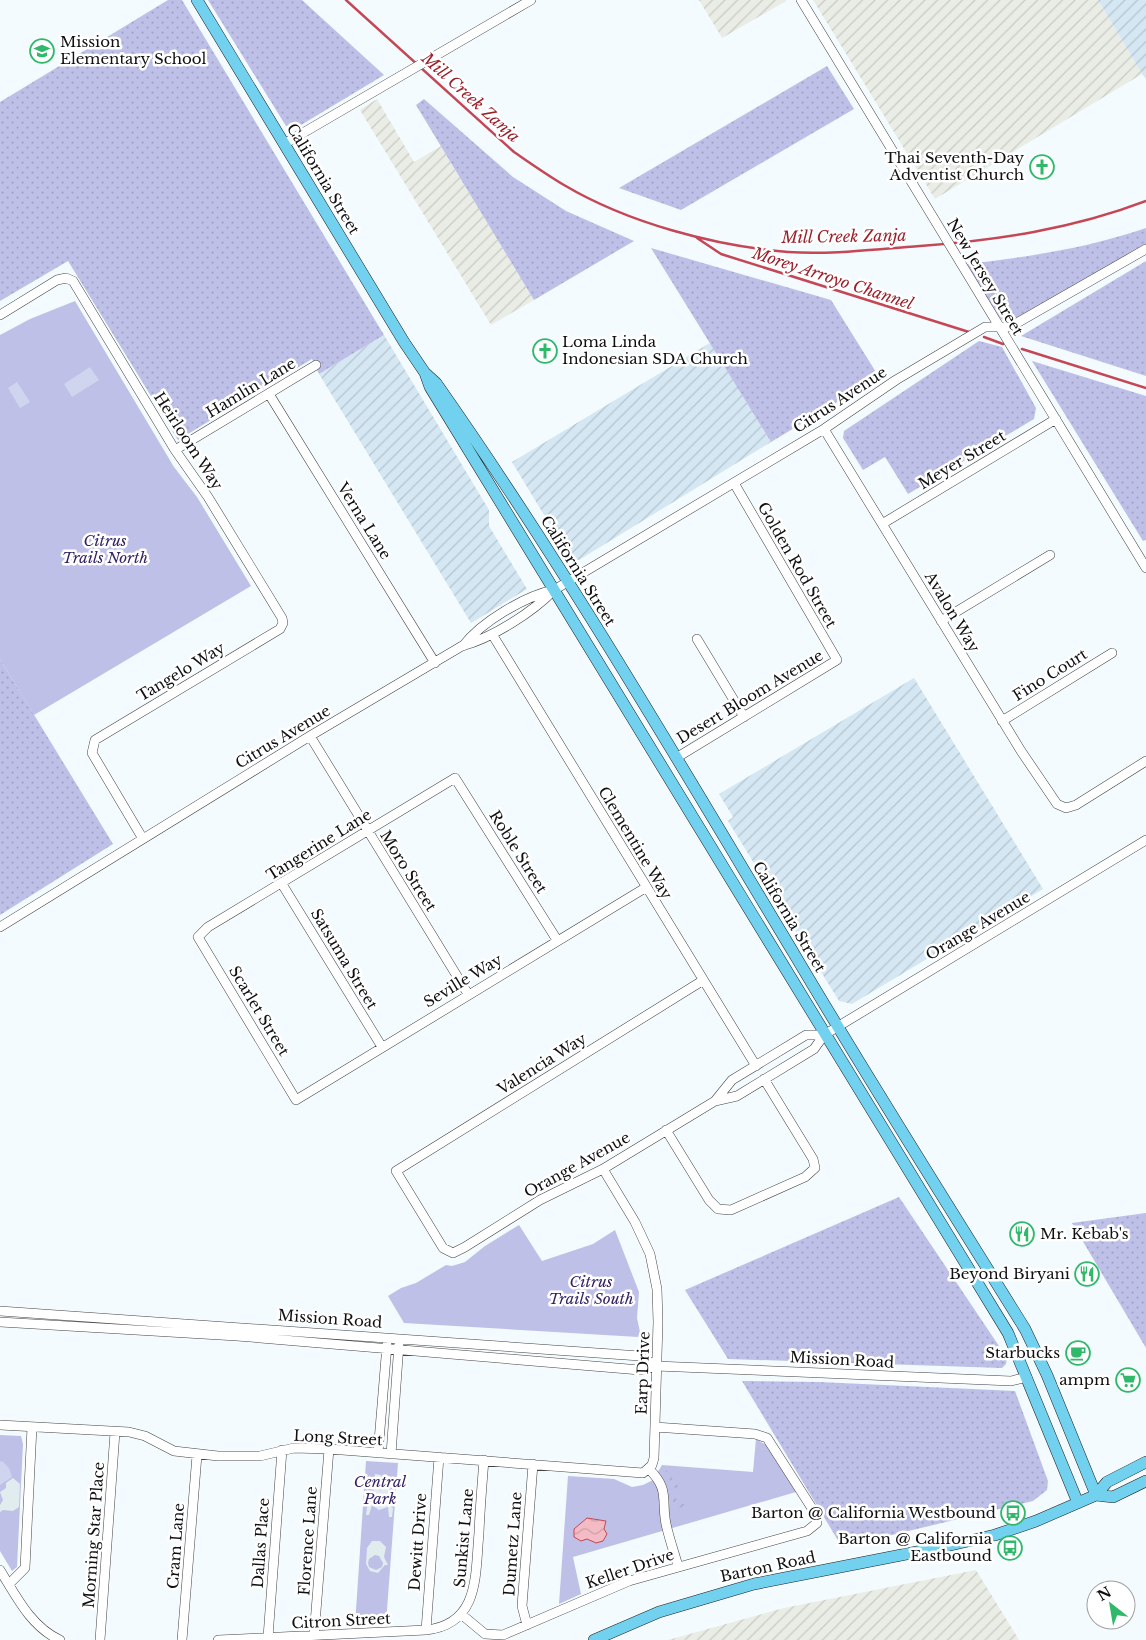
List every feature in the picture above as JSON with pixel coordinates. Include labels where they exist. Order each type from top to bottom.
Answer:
[{"type":"main road","name":"California Street","points":[[197,0],[404,342],[425,373],[436,383],[510,488],[676,758],[837,1027],[996,1281],[1035,1348],[1096,1495]]},
{"type":"main road","name":"California Street","points":[[425,373],[430,387],[824,1035],[1008,1333],[1078,1503]]},
{"type":"main road","points":[[981,1290],[996,1281]]},
{"type":"main road","name":"Barton Road","points":[[594,1640],[659,1612],[704,1597],[754,1584],[987,1537],[1036,1521],[1096,1495],[1107,1482],[1146,1462]]},
{"type":"main road","name":"Barton Road","points":[[1096,1495],[1113,1497],[1146,1481]]},
{"type":"street","points":[[284,144],[531,0]]},
{"type":"street","name":"New Jersey Street","points":[[800,0],[1146,568]]},
{"type":"street","name":"Citrus Avenue","points":[[0,927],[310,736],[462,646],[479,642],[543,602],[554,590],[734,483],[824,428],[896,380],[985,327],[1010,327],[1035,315],[1146,249]]},
{"type":"street","name":"Heirloom Way","points":[[0,315],[57,280],[66,278],[73,280],[175,450],[208,497],[283,623]]},
{"type":"street","name":"Hamlin Lane","points":[[175,450],[316,366]]},
{"type":"street","name":"Verna Lane","points":[[269,394],[435,662]]},
{"type":"street","name":"Meyer Street","points":[[882,524],[1056,419]]},
{"type":"street","name":"Avalon Way","points":[[824,428],[1002,721],[1052,798],[1061,807],[1076,805],[1146,761]]},
{"type":"street","name":"Golden Rod Street","points":[[734,483],[838,660]]},
{"type":"street","points":[[941,621],[1050,555]]},
{"type":"street","name":"Citrus Avenue","points":[[462,646],[474,632],[537,593],[554,590]]},
{"type":"street","name":"Tangelo Way","points":[[143,839],[92,753],[92,745],[95,740],[280,630],[283,623]]},
{"type":"street","name":"Clementine Way","points":[[492,634],[702,981],[756,1066]]},
{"type":"street","points":[[697,639],[744,717]]},
{"type":"street","name":"Fino Court","points":[[1002,721],[1112,653]]},
{"type":"street","name":"Desert Bloom Avenue","points":[[676,758],[838,660]]},
{"type":"street","name":"Moro Street","points":[[310,736],[468,994]]},
{"type":"street","name":"Tangerine Lane","points":[[198,937],[208,927],[455,778]]},
{"type":"street","name":"Roble Street","points":[[455,778],[557,940]]},
{"type":"street","name":"Orange Avenue","points":[[714,1101],[737,1096],[814,1049],[824,1035],[1146,840]]},
{"type":"street","name":"Satsuma Street","points":[[282,884],[382,1048]]},
{"type":"street","name":"Seville Way","points":[[296,1100],[557,940],[646,888]]},
{"type":"street","name":"Scarlet Street","points":[[198,937],[296,1100]]},
{"type":"street","name":"Valencia Way","points":[[452,1253],[444,1248],[396,1171],[702,981]]},
{"type":"street","name":"Orange Avenue","points":[[452,1253],[540,1200],[603,1169],[714,1101],[732,1080],[806,1035],[824,1035]]},
{"type":"street","points":[[666,1130],[709,1200],[718,1209],[731,1210],[805,1177],[815,1168],[813,1159],[764,1079]]},
{"type":"street","name":"Earp Drive","points":[[603,1169],[635,1222],[650,1254],[657,1289],[654,1458],[649,1469]]},
{"type":"street","name":"Mission Road","points":[[0,1310],[399,1337],[640,1356],[656,1366]]},
{"type":"street","name":"Mission Road","points":[[0,1322],[238,1336],[640,1370],[656,1366],[1012,1381],[1027,1377]]},
{"type":"street","points":[[378,1453],[387,1337]]},
{"type":"street","points":[[391,1454],[399,1337]]},
{"type":"street","points":[[382,1406],[394,1407]]},
{"type":"street","name":"Long Street","points":[[0,1425],[115,1432],[145,1436],[174,1451],[197,1454],[252,1457],[282,1450],[329,1449],[639,1474],[649,1469]]},
{"type":"street","points":[[9,1584],[25,1568],[32,1427]]},
{"type":"street","name":"Keller Drive","points":[[461,1614],[479,1630],[492,1636],[503,1635],[629,1581],[807,1531],[817,1523],[815,1513],[767,1438],[754,1434],[655,1427]]},
{"type":"street","name":"Morning Star Place","points":[[100,1640],[115,1432]]},
{"type":"street","name":"Florence Lane","points":[[314,1636],[329,1449]]},
{"type":"street","name":"Dallas Place","points":[[268,1637],[282,1450]]},
{"type":"street","name":"Cram Lane","points":[[182,1640],[197,1454]]},
{"type":"street","name":"Dewitt Drive","points":[[426,1630],[439,1457]]},
{"type":"street","name":"Sunkist Lane","points":[[461,1614],[473,1594],[476,1582],[484,1460]]},
{"type":"street","name":"Dumetz Lane","points":[[527,1625],[522,1606],[533,1464]]},
{"type":"street","points":[[649,1469],[658,1478],[664,1490],[666,1524],[678,1566]]},
{"type":"street","points":[[0,1570],[35,1622],[49,1635],[60,1640]]},
{"type":"street","name":"Citron Street","points":[[218,1640],[426,1630],[446,1626],[461,1614]]},
{"type":"shaded area","points":[[699,0],[785,0],[786,1],[722,38]]},
{"type":"shaded area","points":[[813,0],[1098,0],[1142,74],[935,199]]},
{"type":"shaded area","points":[[1098,0],[1146,0],[1146,79],[1142,74]]},
{"type":"shaded area","points":[[377,99],[414,162],[441,146],[534,300],[491,325],[360,110]]},
{"type":"shaded area","points":[[384,335],[489,510],[489,526],[527,589],[471,623],[319,374]]},
{"type":"shaded area","points":[[710,343],[771,442],[579,560],[570,558],[512,462]]},
{"type":"shaded area","points":[[90,367],[99,380],[72,397],[64,384]]},
{"type":"shaded area","points":[[17,382],[30,402],[20,408],[8,388]]},
{"type":"shaded area","points":[[914,678],[1043,889],[852,1004],[839,1001],[728,821],[733,817],[719,794]]},
{"type":"shaded area","points":[[2,1461],[9,1468],[12,1477],[0,1485],[0,1462]]},
{"type":"shaded area","points":[[375,1474],[381,1475],[380,1493],[383,1476],[390,1476],[389,1491],[390,1505],[393,1508],[392,1517],[389,1517],[388,1507],[379,1510],[372,1505],[369,1515],[366,1515],[367,1507],[371,1503],[370,1497],[374,1490]]},
{"type":"shaded area","points":[[13,1478],[20,1484],[19,1507],[13,1511],[3,1510],[0,1512],[0,1505],[3,1500],[0,1492],[6,1488],[6,1483]]},
{"type":"shaded area","points":[[372,1541],[380,1541],[386,1547],[384,1557],[388,1565],[385,1565],[378,1573],[370,1571],[366,1564],[367,1548]],"holes":[[[375,1555],[379,1556],[383,1563],[382,1567],[376,1570],[369,1567],[369,1559]]]},
{"type":"shaded area","points":[[976,1570],[1019,1640],[668,1640],[784,1608]]},
{"type":"green space","points":[[168,0],[182,0],[384,335],[319,374],[312,359],[178,440],[68,261],[0,301],[0,102]]},
{"type":"green space","points":[[208,0],[302,0],[384,75],[301,125],[286,126]]},
{"type":"green space","points":[[827,66],[854,109],[681,210],[619,188]]},
{"type":"green space","points":[[424,99],[513,177],[566,211],[634,241],[534,300],[416,105]]},
{"type":"green space","points":[[1146,228],[1146,244],[1015,321],[1002,320],[996,314],[967,264],[1058,251]]},
{"type":"green space","points":[[651,248],[831,300],[879,377],[771,442]]},
{"type":"green space","points":[[1146,261],[1146,376],[1021,336]]},
{"type":"green space","name":"Citrus Trails North","points":[[75,301],[174,467],[197,497],[251,586],[34,715],[0,659],[0,335],[30,319]]},
{"type":"green space","points":[[979,341],[1002,347],[1036,408],[1034,419],[908,494],[885,457],[863,470],[843,438],[844,431]]},
{"type":"green space","points":[[1032,361],[1146,396],[1146,540],[1143,541]]},
{"type":"green space","points":[[0,659],[113,844],[0,915]]},
{"type":"green space","points":[[899,1197],[1007,1358],[1006,1364],[1002,1368],[728,1359],[685,1290]]},
{"type":"green space","points":[[1146,1213],[1146,1348],[1072,1223]]},
{"type":"green space","name":"Citrus Trails South","points":[[519,1225],[542,1261],[593,1244],[615,1230],[639,1292],[637,1318],[640,1332],[638,1337],[404,1323],[388,1296],[401,1288],[416,1283],[446,1265],[452,1266],[465,1262],[485,1246]]},
{"type":"green space","points":[[742,1381],[819,1382],[1015,1391],[1048,1481],[1047,1490],[1033,1501],[842,1547]]},
{"type":"green space","points":[[0,1435],[21,1436],[23,1444],[17,1567],[12,1571],[0,1551]]},
{"type":"green space","points":[[756,1439],[768,1446],[796,1492],[573,1557],[581,1594],[559,1604],[568,1476],[614,1479],[632,1487],[643,1485],[653,1480],[662,1465],[753,1472]]},
{"type":"green space","name":"Central Park","points":[[366,1461],[398,1463],[386,1623],[355,1625]]},
{"type":"green space","points":[[666,1470],[679,1487],[675,1496],[678,1504],[689,1504],[690,1509],[678,1507],[672,1500],[675,1488],[666,1474]]},
{"type":"water","points":[[587,1518],[606,1521],[604,1529],[607,1534],[603,1541],[596,1543],[587,1539],[581,1541],[574,1537],[574,1529]]},
{"type":"waterway","name":"Mill Creek Zanja","points":[[346,0],[514,152],[539,169],[589,199],[616,211],[702,238],[760,249],[805,253],[920,246],[1007,237],[1035,232],[1091,219],[1146,201]]},
{"type":"waterway","name":"Morey Arroyo Channel","points":[[697,238],[721,254],[969,332]]},
{"type":"waterway","name":"Morey Arroyo Channel","points":[[984,337],[1003,344]]},
{"type":"waterway","name":"Morey Arroyo Channel","points":[[1022,349],[1146,388]]},
{"type":"place","name":"Mission Elementary School","points":[[42,51]]},
{"type":"place","name":"Thai Seventh-Day Adventist Church","points":[[1042,167]]},
{"type":"place","name":"Loma Linda Indonesian SDA Church","points":[[545,351]]},
{"type":"place","name":"Mr. Kebab's","points":[[1022,1234]]},
{"type":"place","name":"Beyond Biryani","points":[[1087,1274]]},
{"type":"place","name":"Starbucks","points":[[1078,1353]]},
{"type":"place","name":"ampm","points":[[1128,1380]]},
{"type":"place","name":"Barton @ California Westbound","points":[[1013,1513]]},
{"type":"place","name":"Barton @ California Eastbound","points":[[1010,1548]]}]
